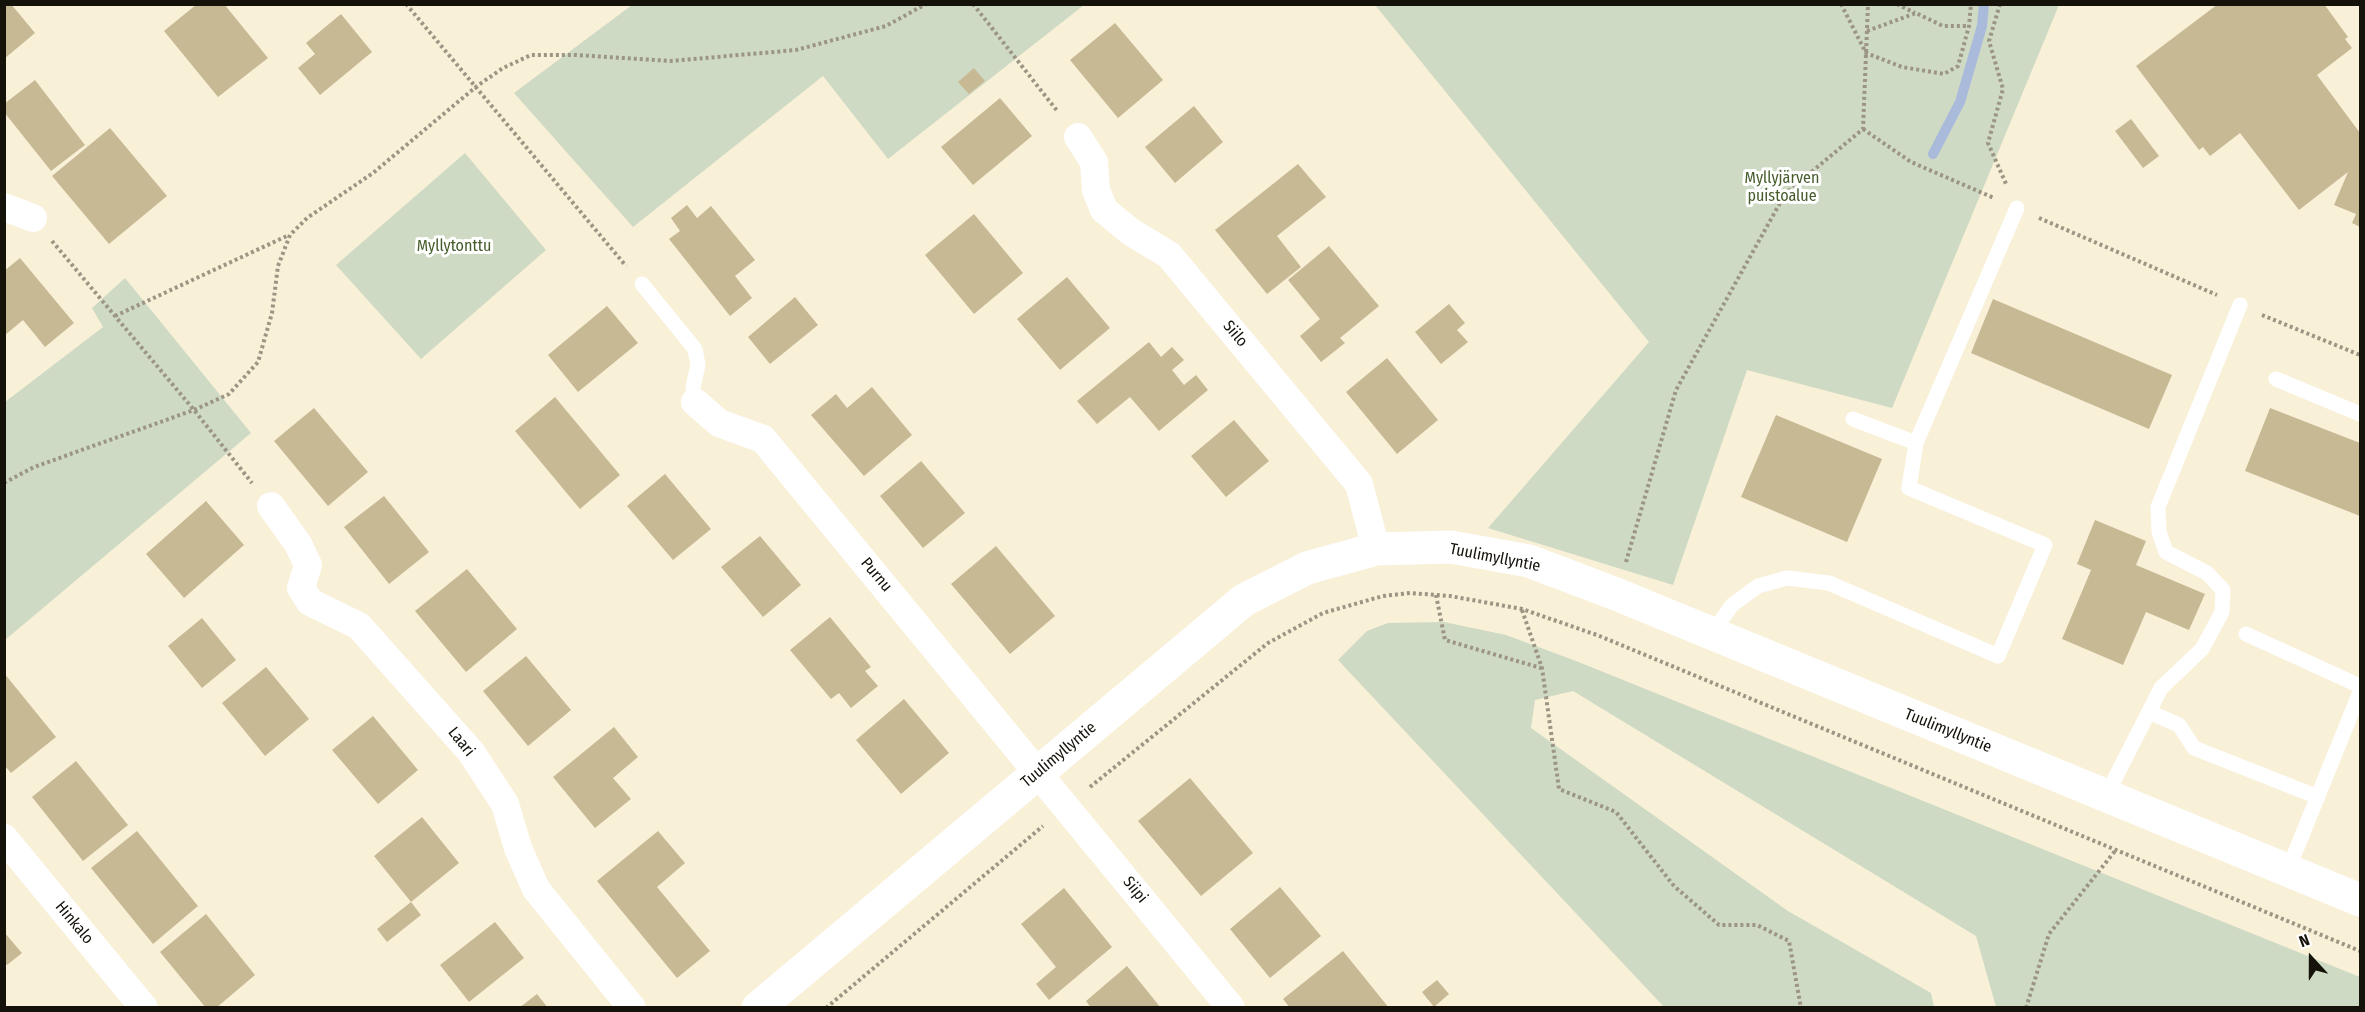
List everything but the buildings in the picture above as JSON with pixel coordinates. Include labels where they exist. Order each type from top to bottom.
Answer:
[{"type":"street","name":"Siilo","points":[[1078,137],[1094,162],[1096,189],[1104,210],[1131,232],[1169,255],[1359,484],[1376,549]]},
{"type":"street","points":[[4,207],[33,218]]},
{"type":"street","name":"Purnu","points":[[695,402],[719,423],[763,439],[1038,772]]},
{"type":"street","name":"Laari","points":[[271,506],[298,544],[308,565],[301,588],[310,602],[359,626],[471,752],[505,804],[518,848],[536,890],[632,1008]]},
{"type":"street","name":"Tuulimyllyntie","points":[[758,1008],[1244,600],[1307,568],[1376,549],[1451,547],[1529,561],[1712,633],[2361,900]]},
{"type":"street","name":"Siipi","points":[[1038,772],[1231,1008]]},
{"type":"street","name":"Hinkalo","points":[[4,838],[144,1008]]},
{"type":"lane","points":[[1712,633],[1732,605],[1758,586],[1787,578],[1829,583],[1998,656],[2045,545],[1909,488],[1916,443],[2017,208]]},
{"type":"lane","points":[[642,284],[695,348],[699,365],[693,387],[695,402]]},
{"type":"lane","points":[[2106,796],[2161,688],[2202,649],[2222,612],[2223,590],[2207,573],[2166,552],[2159,532],[2158,507],[2240,305]]},
{"type":"lane","points":[[2276,379],[2361,414]]},
{"type":"lane","points":[[1853,419],[1916,443]]},
{"type":"lane","points":[[2246,634],[2361,687]]},
{"type":"lane","points":[[2288,870],[2361,692]]},
{"type":"lane","points":[[2149,712],[2179,724],[2194,748],[2318,796]]},
{"type":"path","points":[[406,4],[642,284]]},
{"type":"path","points":[[115,316],[290,235],[307,218],[374,173],[477,86],[503,68],[531,55],[576,55],[671,61],[796,50],[886,26],[926,4]]},
{"type":"path","points":[[973,4],[1078,137]]},
{"type":"path","points":[[1840,4],[1866,53],[1902,67],[1944,74],[1958,66],[1969,26],[1971,7],[1965,4]]},
{"type":"path","points":[[1598,635],[1616,594],[1676,390],[1785,194],[1863,129],[1868,4]]},
{"type":"path","points":[[1897,4],[1943,26],[1969,26]]},
{"type":"path","points":[[2000,4],[1989,41],[2003,89],[1988,143],[2017,208]]},
{"type":"path","points":[[1867,31],[1916,13]]},
{"type":"path","points":[[1863,129],[1911,162],[2361,355]]},
{"type":"path","points":[[33,218],[271,506]]},
{"type":"path","points":[[4,483],[34,467],[194,410],[229,394],[258,362],[272,313],[278,266],[290,235]]},
{"type":"path","points":[[826,1008],[1066,806],[1268,643],[1323,613],[1383,596],[1410,593],[1522,609],[1598,635],[2361,951]]},
{"type":"path","points":[[1436,595],[1445,640],[1542,669]]},
{"type":"path","points":[[1522,609],[1542,669],[1559,789],[1616,812],[1674,886],[1719,925],[1757,925],[1789,941],[1801,1008]]},
{"type":"path","points":[[2026,1008],[2049,934],[2115,851]]},
{"type":"green space","points":[[632,5],[1084,5],[888,159],[823,76],[633,227],[514,93]]},
{"type":"green space","name":"Myllyjärven puistoalue","points":[[1375,5],[2059,5],[1892,408],[1747,370],[1673,585],[1488,528],[1649,342]]},
{"type":"green space","name":"Myllytonttu","points":[[465,153],[546,250],[421,359],[336,265]]},
{"type":"green space","points":[[125,278],[251,433],[5,640],[5,402],[103,327],[92,308]]},
{"type":"green space","points":[[1444,622],[1506,635],[1576,661],[2360,977],[2360,1007],[1996,1007],[1976,936],[1573,691],[1535,700],[1531,728],[1788,911],[1931,993],[1934,1007],[1664,1007],[1338,660],[1367,631],[1388,623]]},
{"type":"waterway","points":[[1933,154],[1960,102],[1982,26],[1984,4]]}]
